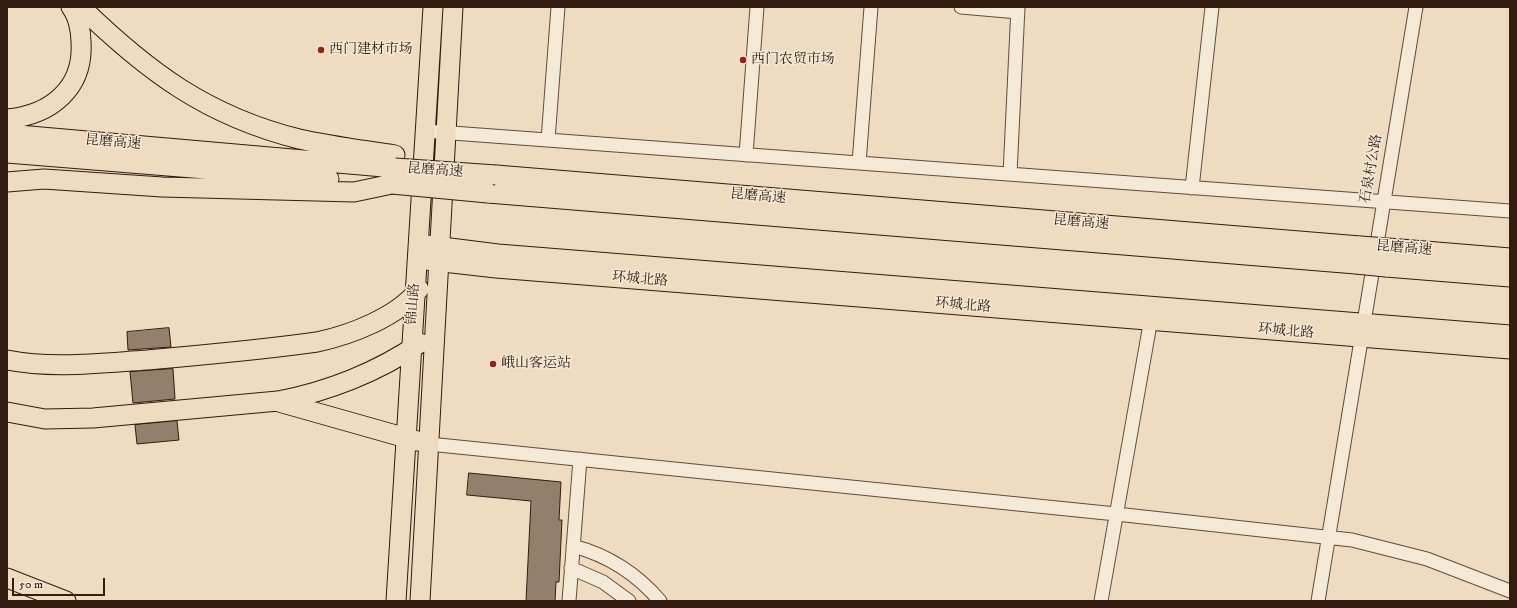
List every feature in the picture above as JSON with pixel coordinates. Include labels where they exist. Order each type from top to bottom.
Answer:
[{"type":"highway","points":[[7,119],[20,118],[42,111],[60,99],[76,78],[82,55],[81,32],[71,7]]},
{"type":"highway","points":[[81,7],[120,44],[149,68],[191,97],[261,128],[394,169]]},
{"type":"highway","name":"锦山路","points":[[396,601],[433,7]]},
{"type":"highway","name":"锦山路","points":[[420,601],[453,7]]},
{"type":"highway","name":"昆磨高速","points":[[7,134],[394,169],[488,193],[1358,255],[1388,248],[1510,258]]},
{"type":"highway","name":"昆磨高速","points":[[7,153],[495,172],[585,184],[1358,255],[1386,267],[1510,277]]},
{"type":"highway","points":[[7,182],[44,179],[162,187],[354,192],[394,169]]},
{"type":"highway","points":[[7,360],[41,364],[72,364],[152,359],[267,349],[334,339],[367,326],[415,295],[440,254]]},
{"type":"highway","points":[[7,412],[31,418],[68,419],[156,414],[278,401],[304,395],[352,379],[411,349],[436,332]]},
{"type":"highway","points":[[278,401],[429,444]]},
{"type":"highway","points":[[7,578],[66,601]]},
{"type":"main road","name":"环城北路","points":[[418,252],[440,254],[496,269],[1152,313],[1363,330],[1510,334]]},
{"type":"main road","name":"环城北路","points":[[1363,330],[1510,350]]},
{"type":"street","points":[[548,140],[558,7]]},
{"type":"street","points":[[746,155],[757,7]]},
{"type":"street","points":[[859,163],[871,7]]},
{"type":"street","points":[[961,7],[1018,9],[1010,174]]},
{"type":"street","points":[[1192,188],[1212,7]]},
{"type":"street","name":"石泉村公路","points":[[1318,601],[1416,7]]},
{"type":"street","points":[[425,131],[1510,211]]},
{"type":"street","points":[[1101,601],[1152,313]]},
{"type":"street","points":[[429,444],[1329,537],[1377,545],[1408,553],[1510,590]]},
{"type":"street","points":[[569,601],[580,459]]},
{"type":"street","points":[[573,546],[605,558],[623,568],[640,581],[660,601]]},
{"type":"street","points":[[571,568],[603,582],[629,601]]},
{"type":"building","points":[[169,328],[171,347],[128,350],[127,332]]},
{"type":"building","points":[[173,369],[175,399],[133,403],[130,372]]},
{"type":"building","points":[[177,421],[179,440],[137,444],[135,425]]},
{"type":"building","points":[[469,473],[561,482],[559,520],[562,520],[559,582],[556,582],[555,601],[526,601],[531,501],[467,495]]},
{"type":"place","name":"西门建材市场","points":[[321,50]]},
{"type":"place","name":"西门农贸市场","points":[[743,60]]},
{"type":"place","name":"峨山客运站","points":[[493,364]]}]
